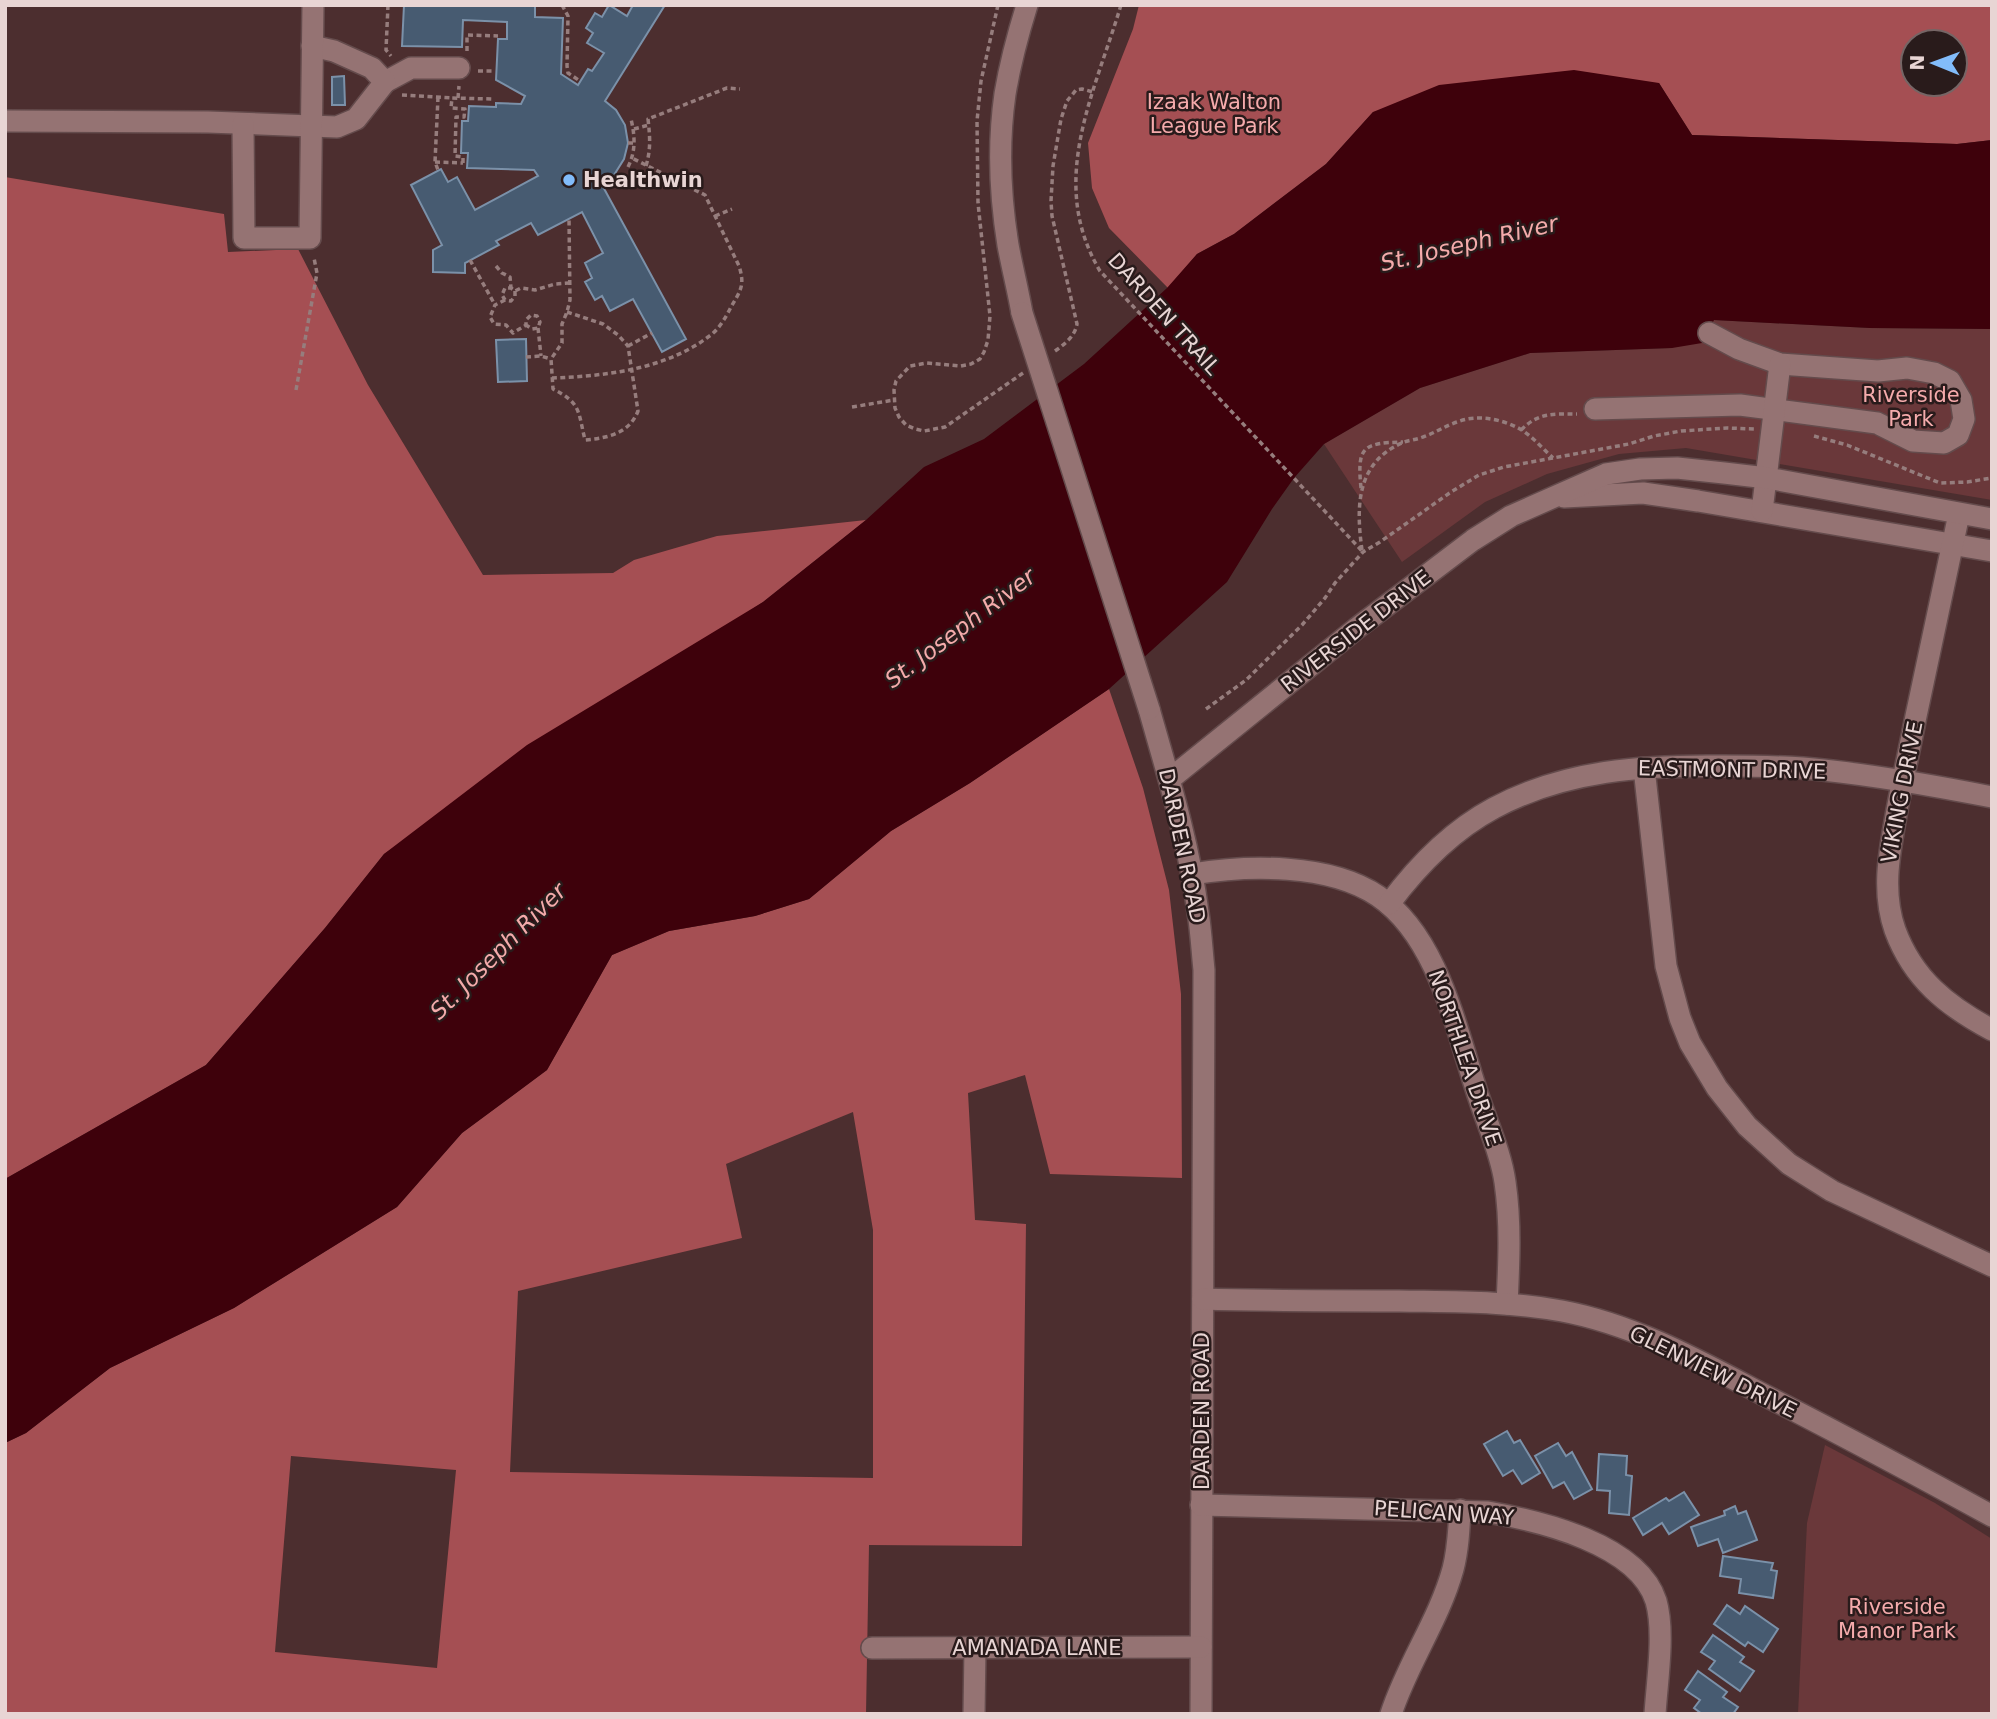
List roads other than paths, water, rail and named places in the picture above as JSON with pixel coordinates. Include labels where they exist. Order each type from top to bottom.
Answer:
[{"type":"street","points":[[243,124],[244,238],[310,238],[313,5]]},
{"type":"street","name":"DARDEN ROAD","points":[[1027,5],[1008,82],[1002,133],[1002,188],[1008,243],[1023,313],[1170,779],[1199,913],[1204,970],[1200,1714]]},
{"type":"street","points":[[312,46],[334,51],[372,68],[385,82]]},
{"type":"street","points":[[5,121],[293,124],[337,127],[356,119],[385,82],[411,68],[463,64]]},
{"type":"street","points":[[1595,409],[1740,405],[1877,423],[1913,441],[1944,443],[1958,435],[1964,419],[1961,400],[1950,381],[1934,373],[1907,368],[1878,371],[1780,364],[1739,349],[1709,332]]},
{"type":"street","points":[[1762,511],[1780,364]]},
{"type":"street","name":"RIVERSIDE DRIVE","points":[[1170,779],[1357,628],[1473,540],[1511,516],[1606,474],[1640,468],[1677,468],[1767,478],[1992,519]]},
{"type":"street","name":"RIVERSIDE DRIVE","points":[[1552,497],[1643,493],[1992,551]]},
{"type":"street","name":"VIKING DRIVE","points":[[1959,514],[1903,780],[1888,858],[1887,881],[1894,928],[1907,957],[1920,977],[1967,1017],[1992,1030]]},
{"type":"street","name":"EASTMONT DRIVE","points":[[1390,904],[1406,881],[1430,856],[1453,836],[1495,808],[1538,789],[1596,773],[1688,765],[1775,766],[1903,780],[1992,797]]},
{"type":"street","points":[[1644,768],[1666,966],[1690,1043],[1717,1088],[1747,1126],[1789,1164],[1832,1191],[1992,1266]]},
{"type":"street","name":"NORTHLEA DRIVE","points":[[1192,874],[1235,869],[1281,869],[1332,876],[1375,894],[1390,904],[1408,924],[1438,974],[1495,1139],[1505,1180],[1510,1223],[1507,1304]]},
{"type":"street","name":"GLENVIEW DRIVE","points":[[1203,1299],[1507,1304],[1565,1312],[1605,1322],[1688,1355],[1906,1468],[1992,1516]]},
{"type":"street","name":"PELICAN WAY","points":[[1201,1505],[1488,1512],[1559,1528],[1595,1543],[1629,1564],[1648,1582],[1656,1601],[1660,1619],[1656,1714]]},
{"type":"street","points":[[1391,1714],[1446,1588],[1458,1542],[1461,1510]]},
{"type":"street","name":"AMANADA LANE","points":[[872,1648],[1201,1647]]},
{"type":"street","points":[[974,1714],[975,1648]]},
{"type":"water","name":"St. Joseph River","points":[[1574,70],[1659,83],[1692,135],[1957,144],[1992,140],[1992,329],[1870,328],[1714,320],[1702,343],[1672,348],[1530,353],[1420,388],[1324,444],[1294,478],[1272,509],[1227,582],[1109,689],[970,783],[891,831],[809,899],[755,916],[669,931],[612,955],[547,1070],[462,1133],[397,1207],[234,1308],[110,1368],[26,1433],[5,1443],[5,1179],[206,1065],[325,928],[384,854],[527,745],[763,602],[866,520],[924,467],[984,439],[1084,364],[1167,288],[1197,254],[1234,234],[1326,164],[1373,112],[1439,85]]},
{"type":"place","name":"Healthwin","points":[[569,180]]},
{"type":"park label","name":"Izaak Walton League Park","points":[[1214,114]]},
{"type":"park label","name":"Riverside Park","points":[[1911,407]]},
{"type":"park label","name":"Riverside Manor Park","points":[[1897,1619]]}]
